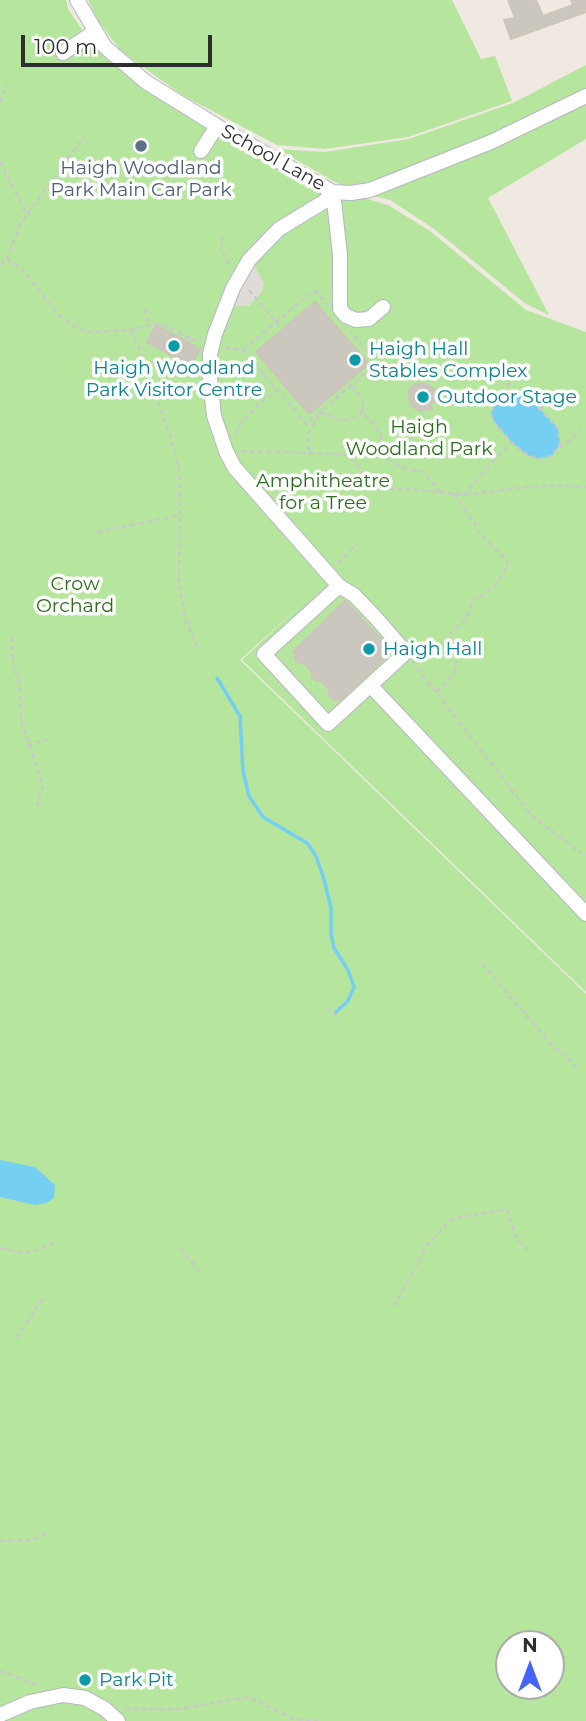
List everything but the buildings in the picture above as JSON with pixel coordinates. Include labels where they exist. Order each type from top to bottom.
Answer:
[{"type":"street","name":"School Lane","points":[[77,0],[105,47],[130,69],[217,127],[334,191],[351,193],[370,190],[491,142],[586,96]]},
{"type":"street","points":[[63,53],[94,32]]},
{"type":"street","points":[[201,151],[217,127]]},
{"type":"street","points":[[334,191],[324,201],[279,229],[249,260],[238,278],[210,354],[214,416],[234,467],[339,586],[354,595],[402,648],[403,655],[328,724],[264,654],[339,586]]},
{"type":"street","points":[[334,191],[340,255],[340,309],[346,316],[356,320],[369,319],[383,307]]},
{"type":"street","points":[[370,685],[586,914]]},
{"type":"street","points":[[0,1715],[30,1702],[64,1695],[85,1698],[106,1709],[118,1721]]},
{"type":"path","points":[[0,102],[8,84]]},
{"type":"path","points":[[0,265],[7,259],[14,236],[27,215],[84,137]]},
{"type":"path","points":[[0,161],[27,215]]},
{"type":"path","points":[[223,236],[221,250],[238,278],[283,330]]},
{"type":"path","points":[[7,259],[20,267],[61,317],[84,332],[132,330],[159,323],[192,339]]},
{"type":"path","points":[[243,350],[314,290],[335,313]]},
{"type":"path","points":[[145,309],[150,324]]},
{"type":"path","points":[[183,340],[213,342],[243,350],[306,424],[377,363],[343,323]]},
{"type":"path","points":[[132,330],[171,438],[180,475],[177,552],[179,581],[186,618],[198,648]]},
{"type":"path","points":[[519,372],[494,402],[491,415],[511,442],[535,459],[548,458],[581,430]]},
{"type":"path","points":[[284,385],[242,421],[226,451],[309,452],[350,457],[370,481],[380,487],[464,495],[559,485],[586,487]]},
{"type":"path","points":[[352,385],[361,397],[362,412],[375,425],[388,459],[403,468],[423,472],[440,492]]},
{"type":"path","points":[[499,396],[517,391],[541,408],[559,432],[561,440],[558,450]]},
{"type":"path","points":[[541,408],[547,402]]},
{"type":"path","points":[[320,412],[342,421],[355,418],[362,412]]},
{"type":"path","points":[[309,452],[308,434],[320,412]]},
{"type":"path","points":[[464,495],[511,442]]},
{"type":"path","points":[[436,692],[446,684],[456,669],[456,647],[448,636],[467,618],[473,600],[497,583],[508,567],[507,561],[480,534],[454,494]]},
{"type":"path","points":[[97,532],[180,515]]},
{"type":"path","points":[[328,573],[357,544]]},
{"type":"path","points":[[11,637],[14,668],[20,686],[21,721],[27,745],[43,785],[37,806]]},
{"type":"path","points":[[403,655],[409,657],[531,815],[586,857]]},
{"type":"path","points":[[27,745],[48,739]]},
{"type":"path","points":[[482,964],[541,1032],[577,1066]]},
{"type":"path","points":[[328,1007],[340,1021]]},
{"type":"path","points":[[394,1306],[427,1246],[452,1219],[507,1209],[517,1240],[531,1252]]},
{"type":"path","points":[[0,1248],[23,1254],[38,1251],[57,1242]]},
{"type":"path","points":[[180,1248],[201,1272]]},
{"type":"path","points":[[16,1338],[46,1296]]},
{"type":"path","points":[[0,1541],[30,1540],[41,1537],[47,1531]]},
{"type":"path","points":[[0,1671],[64,1695]]},
{"type":"path","points":[[106,1709],[178,1709],[249,1697],[294,1719],[318,1721]]},
{"type":"green space","points":[[0,0],[66,0],[68,9],[94,47],[208,128],[357,196],[388,205],[430,231],[526,310],[586,332],[586,992],[242,660],[304,602],[240,660],[586,994],[586,1721],[0,1721]]},
{"type":"green space","points":[[88,0],[452,0],[481,59],[495,56],[512,101],[408,137],[325,149],[277,145],[182,95],[121,51],[97,19]]},
{"type":"green space","points":[[586,65],[586,139],[488,198],[549,315],[526,304],[434,229],[390,200],[361,193],[337,183],[277,149],[325,152],[409,139],[513,103]]},
{"type":"shaded area","points":[[253,263],[264,283],[262,292],[249,306],[231,306]]},
{"type":"water","points":[[510,391],[521,392],[530,398],[558,428],[560,444],[552,456],[539,459],[527,455],[511,442],[495,423],[491,415],[494,402],[499,396]]},
{"type":"water","points":[[0,1160],[35,1167],[55,1185],[54,1198],[35,1205],[0,1197]]},
{"type":"waterway","points":[[217,678],[240,716],[243,771],[249,796],[263,817],[307,843],[316,856],[331,908],[334,948],[348,970],[354,987],[348,1001],[336,1012]]},
{"type":"place","name":"Haigh Woodland Park Main Car Park","points":[[141,146]]},
{"type":"place","name":"Haigh Woodland Park Visitor Centre","points":[[174,346]]},
{"type":"place","name":"Haigh Hall Stables Complex","points":[[355,360]]},
{"type":"place","name":"Outdoor Stage","points":[[423,397]]},
{"type":"place","name":"Haigh Hall","points":[[369,649]]},
{"type":"place","name":"Park Pit","points":[[85,1680]]},
{"type":"park label","name":"Haigh Woodland Park","points":[[419,438]]},
{"type":"park label","name":"Amphitheatre for a Tree","points":[[323,492]]},
{"type":"park label","name":"Crow Orchard","points":[[75,595]]}]
